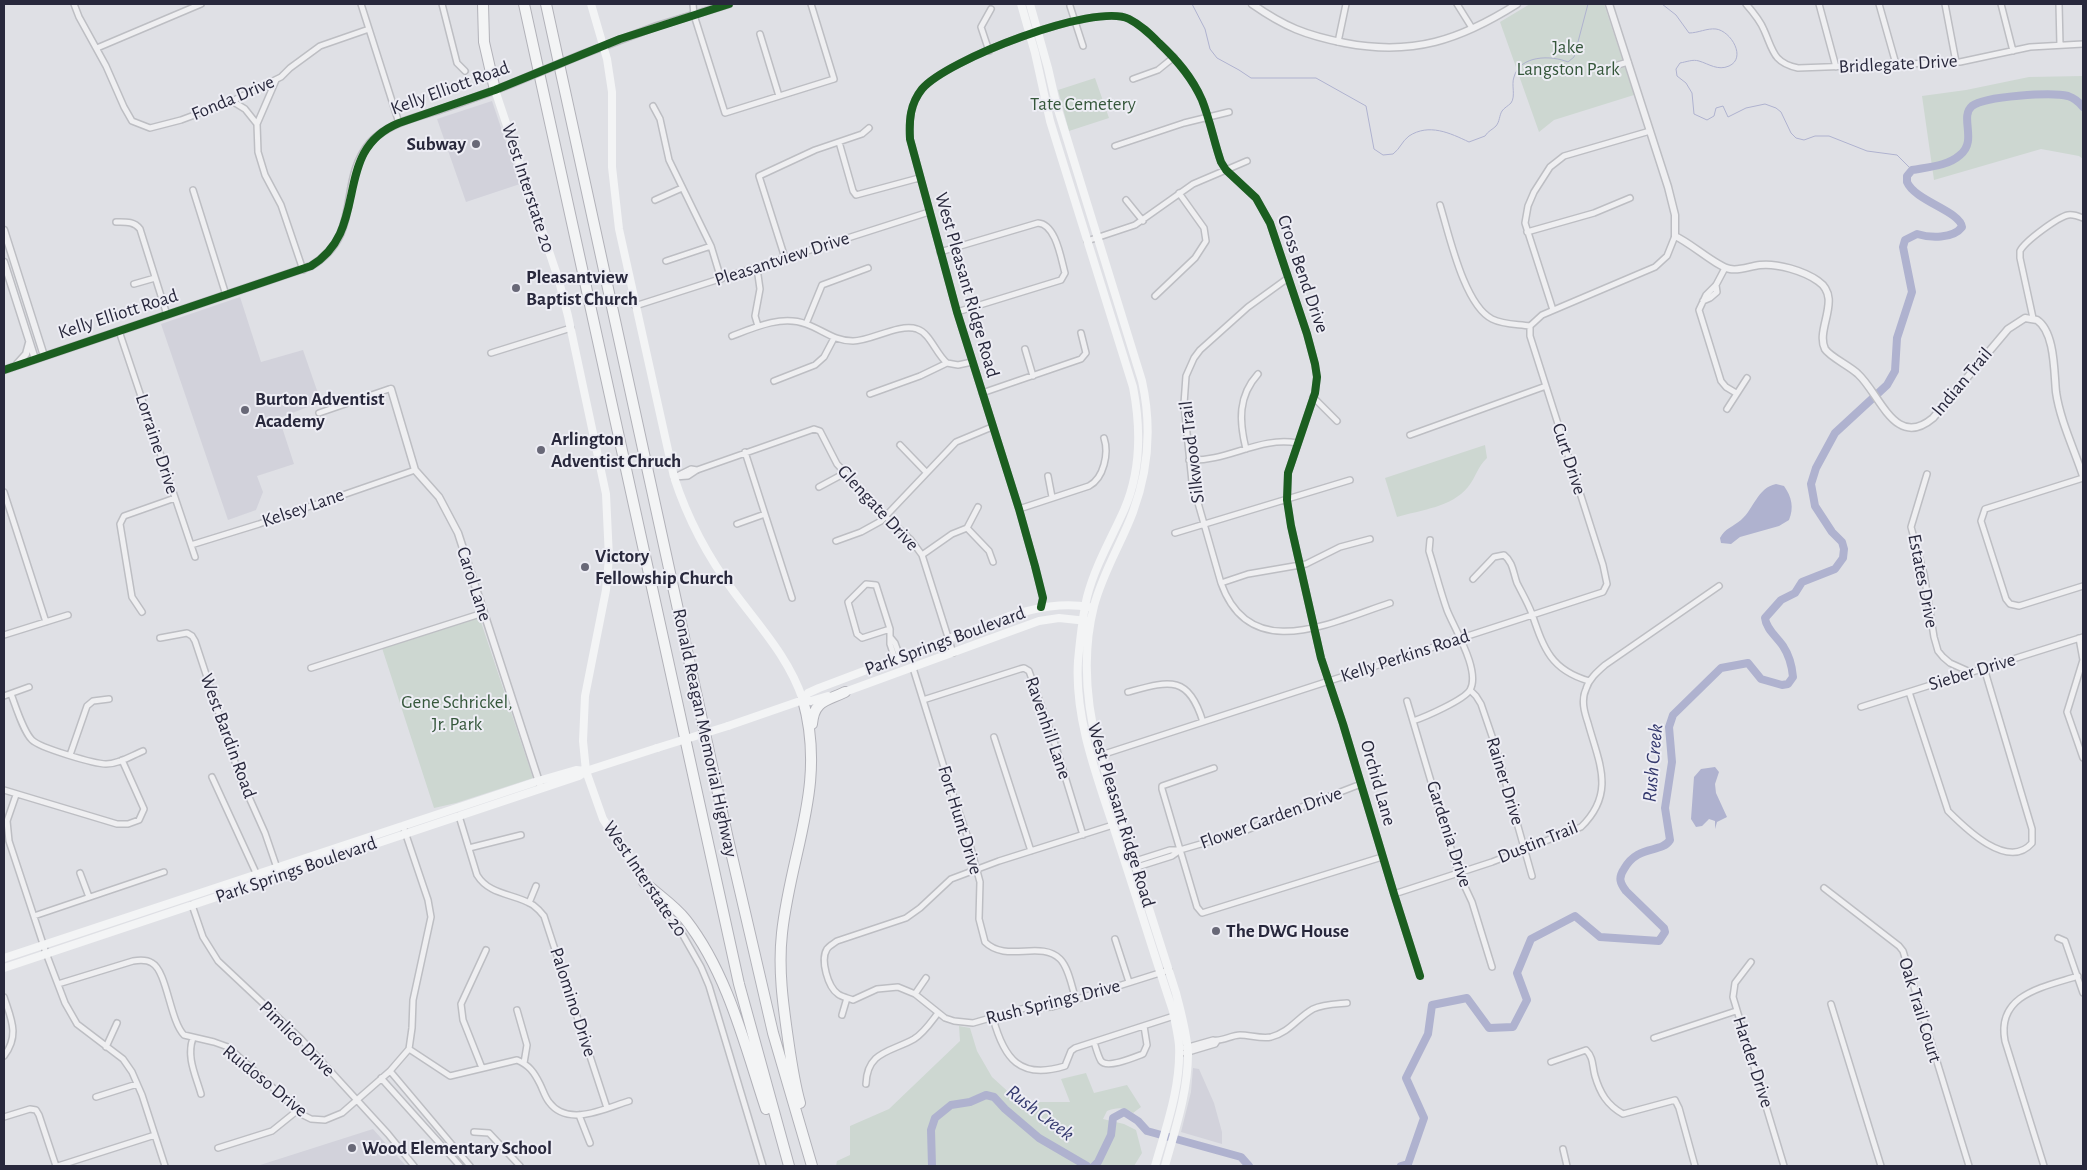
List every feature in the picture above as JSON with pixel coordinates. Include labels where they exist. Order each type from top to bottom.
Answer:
[{"type":"highway","points":[[483,4],[484,42],[495,90]]},
{"type":"highway","name":"Ronald Reagan Memorial Highway","points":[[524,4],[739,984],[788,1166]]},
{"type":"highway","name":"Ronald Reagan Memorial Highway","points":[[546,4],[728,839],[773,1033],[812,1166]]},
{"type":"highway","points":[[818,1166],[795,1079],[784,1012],[780,960],[786,904],[812,782],[811,730],[813,714],[820,703],[845,692]]},
{"type":"highway","points":[[803,700],[811,730]]},
{"type":"highway","points":[[644,882],[696,933],[704,948],[732,1006],[788,1166]]},
{"type":"main road","points":[[591,4],[603,46],[612,92],[612,167],[615,206],[635,306],[674,477],[684,509],[697,537],[734,591],[779,650],[796,680],[803,700]]},
{"type":"main road","name":"West Pleasant Ridge Road","points":[[1020,4],[1029,33],[1050,121],[1133,387],[1138,410],[1138,458],[1124,508],[1103,551],[1090,589],[1091,621],[1087,663],[1087,692],[1096,757],[1113,825],[1174,1016],[1183,1051],[1174,1100],[1155,1166]]},
{"type":"main road","name":"West Pleasant Ridge Road","points":[[1030,4],[1056,103],[1142,382],[1148,424],[1145,470],[1133,513],[1083,620],[1080,639],[1078,684],[1081,713],[1136,864],[1182,1019],[1185,1088],[1165,1166]]},
{"type":"main road","name":"West Interstate 20","points":[[495,90],[558,279],[593,427],[608,512],[608,577],[585,696],[583,718],[586,771],[603,819],[644,882]]},
{"type":"main road","points":[[1071,605],[1081,599],[1090,589]]},
{"type":"main road","name":"Park Springs Boulevard","points":[[803,700],[808,693],[819,688],[1012,615],[1041,607],[1071,605],[1090,607]]},
{"type":"main road","points":[[1057,618],[1073,623],[1080,639]]},
{"type":"main road","name":"Park Springs Boulevard","points":[[4,958],[45,950],[230,893],[305,863],[540,785],[579,776],[586,771],[803,700],[811,701],[845,692],[1039,621],[1057,618],[1091,621]]},
{"type":"main road","points":[[845,692],[848,682],[868,669]]},
{"type":"main road","points":[[796,680],[810,687],[819,688]]},
{"type":"main road","name":"Park Springs Boulevard","points":[[404,830],[459,816],[540,785]]},
{"type":"main road","name":"Park Springs Boulevard","points":[[4,968],[45,950],[228,885],[277,868],[305,863]]},
{"type":"main road","points":[[228,885],[230,893]]},
{"type":"street","points":[[74,4],[96,48],[200,4]]},
{"type":"street","points":[[361,4],[399,123]]},
{"type":"street","points":[[442,4],[457,63],[465,70]]},
{"type":"street","name":"Kelly Elliott Road","points":[[4,370],[302,270],[322,259],[337,243],[345,225],[356,176],[365,150],[380,133],[399,123],[495,90],[657,26],[692,8],[729,4]]},
{"type":"street","points":[[692,8],[724,113],[834,79],[811,4]]},
{"type":"street","points":[[1338,42],[1346,4]]},
{"type":"street","points":[[1457,4],[1472,28]]},
{"type":"street","points":[[1256,5],[1303,33],[1371,48],[1413,47],[1450,39],[1518,4]]},
{"type":"street","points":[[1440,205],[1468,291],[1478,308],[1492,319],[1500,322],[1530,326],[1536,319],[1554,310],[1655,268],[1667,256],[1675,236],[1673,203],[1609,4]]},
{"type":"street","name":"Bridlegate Drive","points":[[1746,4],[1761,23],[1772,52],[1783,63],[1798,68],[1956,62],[2030,47],[2083,44]]},
{"type":"street","points":[[1818,4],[1836,67]]},
{"type":"street","points":[[1879,4],[1896,64]]},
{"type":"street","points":[[1945,4],[1956,62]]},
{"type":"street","points":[[2001,4],[2012,51]]},
{"type":"street","points":[[2059,4],[2060,45]]},
{"type":"street","points":[[1070,6],[1083,46]]},
{"type":"street","points":[[989,51],[981,27],[991,9]]},
{"type":"street","name":"Cross Bend Drive","points":[[1029,33],[1075,22],[1113,16],[1126,18],[1143,28],[1174,57],[1188,74],[1202,100],[1218,154],[1226,170],[1256,198],[1265,211],[1315,364],[1316,384],[1288,472],[1287,500],[1313,628],[1329,681]]},
{"type":"street","name":"Fonda Drive","points":[[96,48],[132,121],[150,128],[232,101],[276,80],[320,46],[369,29]]},
{"type":"street","name":"West Pleasant Ridge Road","points":[[1029,33],[942,74],[926,85],[913,103],[909,123],[910,139],[919,178],[957,312],[1033,558],[1043,598],[1041,607]]},
{"type":"street","points":[[760,34],[779,96]]},
{"type":"street","points":[[1133,79],[1158,70],[1174,57]]},
{"type":"street","points":[[1618,65],[1628,62]]},
{"type":"street","points":[[276,80],[257,124],[256,141],[261,164],[281,205],[302,270]]},
{"type":"street","points":[[232,101],[245,109],[257,124]]},
{"type":"street","points":[[653,106],[660,119],[669,160],[711,246],[721,279]]},
{"type":"street","points":[[1115,146],[1229,112]]},
{"type":"street","points":[[785,258],[759,176],[815,150],[862,134],[869,128]]},
{"type":"street","points":[[1554,310],[1527,232],[1526,214],[1530,199],[1545,172],[1554,163],[1571,154],[1650,131]]},
{"type":"street","points":[[839,142],[853,191],[856,195],[919,178]]},
{"type":"street","points":[[1088,241],[1125,230],[1143,221],[1193,184],[1247,160]]},
{"type":"street","points":[[655,200],[682,188]]},
{"type":"street","points":[[193,190],[226,295]]},
{"type":"street","points":[[1155,296],[1195,258],[1206,241],[1204,228],[1179,193]]},
{"type":"street","points":[[1527,232],[1594,213],[1630,198]]},
{"type":"street","points":[[1126,200],[1143,221]]},
{"type":"street","name":"Pleasantview Drive","points":[[635,306],[929,212]]},
{"type":"street","points":[[2083,218],[2078,215],[2067,216],[2054,222],[2020,251],[2033,318],[2043,326],[2050,344],[2059,404],[2083,477],[1985,509],[1981,521],[2006,599],[2010,604],[2019,606],[2083,586]]},
{"type":"street","points":[[116,222],[130,222],[138,226],[167,315]]},
{"type":"street","points":[[940,252],[1038,223],[1045,224],[1050,228],[1054,238],[1064,273],[1063,279],[957,312]]},
{"type":"street","points":[[4,230],[44,356]]},
{"type":"street","points":[[1675,236],[1725,268],[1716,285],[1717,292],[1710,298],[1702,301],[1699,307],[1721,381],[1726,387],[1736,393]]},
{"type":"street","points":[[666,261],[711,246]]},
{"type":"street","points":[[4,262],[35,359]]},
{"type":"street","name":"Indian Trail","points":[[1725,268],[1735,270],[1759,265],[1777,267],[1808,275],[1820,281],[1826,290],[1829,301],[1824,340],[1826,351],[1858,373],[1892,418],[1900,424],[1914,428],[1928,423],[1933,418],[2008,330],[2020,320],[2033,318]]},
{"type":"street","points":[[757,268],[760,289],[755,316],[758,326]]},
{"type":"street","points":[[806,324],[822,285],[868,268]]},
{"type":"street","points":[[134,284],[155,278]]},
{"type":"street","name":"Silkwood Trail","points":[[1288,278],[1242,312],[1205,345],[1189,367],[1184,388],[1192,482],[1220,583],[1232,608],[1240,616],[1253,624],[1276,632],[1290,632],[1313,628],[1390,603]]},
{"type":"street","points":[[732,336],[758,326],[783,320],[806,324],[834,338],[856,341],[905,328],[917,329],[927,338],[947,363]]},
{"type":"street","name":"Curt Drive","points":[[1530,326],[1530,336],[1603,565],[1607,584],[1603,592]]},
{"type":"street","points":[[491,353],[571,328]]},
{"type":"street","name":"Lorraine Drive","points":[[119,331],[195,558]]},
{"type":"street","points":[[982,393],[1084,358],[1086,350],[1081,334]]},
{"type":"street","points":[[774,381],[815,365],[824,357],[834,338]]},
{"type":"street","points":[[16,365],[26,354],[29,342]]},
{"type":"street","points":[[40,344],[48,349],[60,350]]},
{"type":"street","points":[[1025,349],[1033,376]]},
{"type":"street","points":[[870,394],[920,376],[947,363],[958,365],[972,362]]},
{"type":"street","points":[[1246,449],[1241,428],[1241,408],[1250,386],[1258,374]]},
{"type":"street","points":[[1727,409],[1747,378]]},
{"type":"street","points":[[1410,435],[1546,386]]},
{"type":"street","points":[[319,412],[390,389]]},
{"type":"street","name":"Carol Lane","points":[[390,389],[415,470],[439,497],[458,533],[540,785]]},
{"type":"street","points":[[1313,397],[1337,422]]},
{"type":"street","points":[[836,541],[870,528],[886,517],[956,442],[992,427]]},
{"type":"street","name":"Glengate Drive","points":[[674,477],[817,429],[820,431],[830,454],[845,474],[911,540],[922,555],[953,653]]},
{"type":"street","points":[[1019,509],[1089,486],[1097,481],[1102,472],[1107,448],[1104,438]]},
{"type":"street","points":[[1189,460],[1210,459],[1279,440],[1297,442]]},
{"type":"street","points":[[900,445],[926,472]]},
{"type":"street","points":[[745,452],[792,598]]},
{"type":"street","name":"Kelsey Lane","points":[[191,544],[259,524],[415,470]]},
{"type":"street","points":[[819,486],[845,474]]},
{"type":"street","name":"Estates Drive","points":[[1927,474],[1911,527],[1924,574],[1934,637],[1938,651],[1943,658],[1970,672]]},
{"type":"street","points":[[1048,476],[1052,497]]},
{"type":"street","points":[[1176,534],[1203,524],[1350,480]]},
{"type":"street","points":[[4,492],[46,622]]},
{"type":"street","points":[[142,612],[132,597],[120,524],[124,516],[175,498]]},
{"type":"street","points":[[922,555],[952,534],[967,528],[978,507]]},
{"type":"street","points":[[737,524],[765,514]]},
{"type":"street","points":[[967,528],[988,551],[993,562]]},
{"type":"street","points":[[1220,583],[1248,574],[1299,565],[1340,547],[1370,539]]},
{"type":"street","points":[[1413,721],[1438,711],[1470,690],[1472,674],[1461,638],[1448,612],[1429,551],[1430,540]]},
{"type":"street","points":[[1473,579],[1494,557],[1504,555],[1512,565],[1518,585],[1525,595],[1544,647],[1553,661],[1578,678],[1589,681],[1605,665],[1719,586]]},
{"type":"street","points":[[890,630],[862,638],[857,634],[848,605],[849,600],[866,584],[872,583],[876,585],[890,630],[891,638],[896,643],[897,658]]},
{"type":"street","name":"Kelly Perkins Road","points":[[1096,757],[1603,592]]},
{"type":"street","points":[[311,668],[483,612]]},
{"type":"street","points":[[4,635],[68,615]]},
{"type":"street","name":"West Bardin Road","points":[[160,638],[187,633],[195,641],[240,777],[265,833],[277,868]]},
{"type":"street","points":[[2081,638],[2082,669],[2067,712],[2081,745],[2083,758]]},
{"type":"street","name":"Sieber Drive","points":[[1861,707],[2081,638]]},
{"type":"street","name":"Fort Hunt Drive","points":[[913,668],[969,841],[980,889],[979,919],[985,942],[1000,951],[1044,952],[1054,955],[1065,967],[1076,1000]]},
{"type":"street","points":[[1910,692],[1948,811],[1986,844],[2010,852],[2022,851],[2032,843],[2032,829],[1984,668]]},
{"type":"street","name":"Ravenhill Lane","points":[[923,700],[1020,669],[1029,670],[1083,834]]},
{"type":"street","points":[[2077,679],[2083,681]]},
{"type":"street","name":"Orchid Lane","points":[[1329,681],[1420,976]]},
{"type":"street","name":"Dustin Trail","points":[[1394,894],[1525,849],[1581,827],[1589,819],[1599,803],[1603,787],[1602,775],[1583,706],[1584,692],[1589,681]]},
{"type":"street","points":[[1128,692],[1164,683],[1181,687],[1194,700],[1202,722]]},
{"type":"street","points":[[4,696],[29,687]]},
{"type":"street","name":"Rainer Drive","points":[[1470,690],[1481,704],[1495,745],[1532,876]]},
{"type":"street","points":[[11,694],[31,739],[36,743],[70,755],[105,764],[122,760],[143,751]]},
{"type":"street","points":[[70,755],[87,706],[93,701],[110,699]]},
{"type":"street","name":"Gardenia Drive","points":[[1407,701],[1458,872],[1472,902],[1492,967]]},
{"type":"street","points":[[994,737],[1030,850]]},
{"type":"street","points":[[4,790],[117,824],[135,822],[143,814],[144,809],[122,760]]},
{"type":"street","points":[[1214,768],[1162,786],[1197,907],[1202,913],[1382,856]]},
{"type":"street","points":[[212,777],[257,875]]},
{"type":"street","name":"Flower Garden Drive","points":[[1127,867],[1172,856],[1180,850],[1242,832],[1362,784]]},
{"type":"street","points":[[16,794],[6,827],[9,841],[45,950],[69,1012],[77,1024],[123,1059],[137,1084],[165,1166]]},
{"type":"street","name":"Palomino Drive","points":[[459,816],[477,875],[485,886],[529,903],[544,916],[607,1108]]},
{"type":"street","points":[[842,1015],[847,998],[836,993],[827,974],[825,954],[829,947],[837,942],[906,918],[920,908],[945,883],[1030,850],[1113,825]]},
{"type":"street","points":[[404,830],[428,900],[431,917],[413,1000],[409,1049],[450,1076],[512,1059],[524,1063],[535,1074],[549,1102],[561,1111],[579,1115],[629,1101]]},
{"type":"street","points":[[469,848],[520,835]]},
{"type":"street","points":[[34,916],[164,872]]},
{"type":"street","points":[[80,873],[89,897]]},
{"type":"street","points":[[529,903],[536,886]]},
{"type":"street","name":"Oak Trail Court","points":[[1824,888],[1903,951],[1969,1166]]},
{"type":"street","name":"Pimlico Drive","points":[[192,905],[203,937],[218,961],[301,1040],[414,1166]]},
{"type":"street","name":"West Interstate 20","points":[[674,913],[676,923],[691,948],[709,986],[763,1166]]},
{"type":"street","points":[[1115,938],[1129,982]]},
{"type":"street","points":[[2058,938],[2065,941],[2083,993]]},
{"type":"street","points":[[482,1068],[463,1020],[461,1004],[486,950]]},
{"type":"street","points":[[58,984],[132,961],[152,962],[159,971],[180,1032],[184,1036],[193,1038],[190,1051],[201,1094]]},
{"type":"street","name":"Harder Drive","points":[[1751,962],[1735,983],[1733,997],[1784,1166]]},
{"type":"street","name":"Rush Springs Drive","points":[[847,998],[853,1000],[877,989],[888,987],[906,990],[915,994],[938,1013],[954,1022],[966,1023],[993,1018],[1019,1009],[1052,1007],[1169,970]]},
{"type":"street","points":[[2044,1166],[2005,1041],[2003,1024],[2012,1006],[2024,995],[2078,976]]},
{"type":"street","points":[[915,994],[926,978]]},
{"type":"street","points":[[4,999],[14,1032],[4,1056]]},
{"type":"street","points":[[1183,1051],[1215,1044],[1217,1041],[1239,1035],[1265,1038],[1286,1032],[1313,1009],[1325,1005],[1347,1004]]},
{"type":"street","points":[[1830,1004],[1881,1166]]},
{"type":"street","points":[[517,1010],[527,1045],[524,1063]]},
{"type":"street","points":[[1654,1038],[1736,1011]]},
{"type":"street","points":[[866,1084],[875,1057],[919,1036],[938,1013]]},
{"type":"street","points":[[993,1018],[998,1036],[1006,1052],[1014,1062],[1025,1068],[1043,1072],[1064,1066],[1071,1051],[1174,1016]]},
{"type":"street","points":[[106,1046],[117,1023]]},
{"type":"street","points":[[1094,1042],[1104,1064],[1111,1064],[1143,1054],[1147,1045],[1144,1026]]},
{"type":"street","name":"Ruidoso Drive","points":[[193,1038],[228,1047],[298,1110],[311,1119],[325,1120],[342,1113],[390,1071],[409,1049]]},
{"type":"street","points":[[1551,1062],[1586,1050],[1592,1056],[1595,1076],[1607,1103],[1623,1114],[1675,1100],[1679,1108],[1693,1166]]},
{"type":"street","points":[[390,1071],[470,1166]]},
{"type":"street","points":[[382,1078],[460,1166]]},
{"type":"street","points":[[96,1097],[137,1084]]},
{"type":"street","points":[[4,1117],[30,1109],[36,1110],[40,1115],[57,1166],[155,1135]]},
{"type":"street","points":[[218,1148],[272,1131],[298,1110]]},
{"type":"street","points":[[579,1115],[590,1143]]},
{"type":"street","points":[[474,1132],[489,1133],[520,1166]]},
{"type":"street","points":[[1563,1148],[1567,1166]]},
{"type":"shaded area","points":[[492,101],[520,184],[466,202],[437,119]]},
{"type":"shaded area","name":"Burton Adventist Academy","points":[[240,297],[261,362],[303,350],[321,402],[279,418],[294,464],[257,476],[263,492],[256,510],[228,520],[161,324]]},
{"type":"shaded area","points":[[1193,1068],[1199,1069],[1214,1103],[1222,1132],[1222,1144],[1181,1132],[1191,1092]]},
{"type":"shaded area","name":"Wood Elementary School","points":[[373,1129],[406,1166],[257,1166]]},
{"type":"green space","name":"Jake Langston Park","points":[[1530,4],[1604,4],[1634,95],[1554,120],[1539,132],[1500,22]]},
{"type":"green space","points":[[2083,76],[2083,159],[2079,156],[2041,149],[1934,180],[1922,96],[1966,90],[2029,77]]},
{"type":"green space","name":"Tate Cemetery","points":[[1095,78],[1109,118],[1069,131],[1058,90]]},
{"type":"green space","points":[[1485,445],[1487,458],[1481,464],[1471,483],[1461,494],[1435,507],[1397,517],[1385,478]]},
{"type":"green space","name":"Gene Schrickel, Jr. Park","points":[[479,616],[533,778],[456,803],[434,808],[382,648]]},
{"type":"green space","points":[[959,1026],[970,1028],[977,1051],[992,1077],[1014,1097],[1037,1102],[1070,1102],[1061,1079],[1086,1073],[1094,1093],[1127,1085],[1141,1107],[1133,1113],[1118,1108],[1107,1111],[1103,1119],[1124,1124],[1136,1130],[1142,1153],[1134,1166],[836,1166],[837,1161],[850,1155],[850,1126],[889,1109],[960,1041]]},
{"type":"water","points":[[1776,484],[1784,486],[1789,494],[1792,507],[1789,520],[1779,526],[1740,537],[1731,544],[1721,543],[1720,538],[1724,532],[1745,515],[1764,490]]},
{"type":"water","points":[[1715,767],[1719,772],[1715,784],[1716,793],[1727,817],[1717,822],[1715,829],[1715,821],[1709,819],[1702,826],[1696,827],[1691,819],[1694,777],[1701,769]]},
{"type":"waterway","points":[[1192,4],[1205,29],[1210,49],[1217,58],[1251,78],[1316,78],[1366,106],[1374,149],[1383,155],[1393,154],[1409,136],[1424,130],[1447,133],[1469,142],[1485,136],[1496,126],[1502,111],[1511,103],[1514,77],[1517,70],[1523,64],[1545,58],[1568,62],[1574,57],[1588,4]]},
{"type":"waterway","points":[[1662,4],[1676,15],[1689,33],[1713,29],[1722,31],[1731,39],[1737,51],[1737,57],[1734,62],[1725,67],[1717,67],[1697,60],[1680,63],[1676,69],[1677,76],[1686,83],[1692,93],[1694,114],[1707,120],[1714,116],[1716,108],[1723,106],[1728,117],[1746,108],[1765,104],[1781,112],[1791,133],[1796,138],[1804,140],[1815,136],[1829,136],[1867,151],[1897,155],[1912,170]]},
{"type":"waterway","name":"Rush Creek","points":[[1401,1166],[1408,1164],[1424,1118],[1406,1078],[1428,1034],[1432,1005],[1467,998],[1489,1028],[1513,1027],[1527,1000],[1517,973],[1531,939],[1575,916],[1600,937],[1659,941],[1665,932],[1664,928],[1626,891],[1620,878],[1624,869],[1636,856],[1661,847],[1670,840],[1665,808],[1672,762],[1669,727],[1673,715],[1721,668],[1748,663],[1761,679],[1782,685],[1788,684],[1793,677],[1787,653],[1770,629],[1765,618],[1781,600],[1795,593],[1802,582],[1835,569],[1843,558],[1844,549],[1842,542],[1832,532],[1815,506],[1811,484],[1816,468],[1835,433],[1887,385],[1895,371],[1897,338],[1912,292],[1903,247],[1905,240],[1917,234],[1935,237],[1947,236],[1962,227],[1954,216],[1912,189],[1907,182],[1907,176],[1912,170],[1944,164],[1960,155],[1968,143],[1968,111],[1972,106],[1979,103],[2004,97],[2060,95],[2072,98],[2083,107]]},
{"type":"waterway","name":"Rush Creek","points":[[932,1166],[931,1130],[935,1118],[951,1105],[970,1102],[986,1095],[994,1097],[1039,1138],[1087,1166]]},
{"type":"waterway","name":"Rush Creek","points":[[1094,1166],[1098,1162],[1111,1135],[1113,1118],[1124,1112],[1138,1121],[1147,1131],[1241,1157],[1249,1166]]},
{"type":"cycle path","points":[[4,370],[311,266],[329,250],[341,232],[357,171],[365,152],[378,136],[399,123],[495,90],[620,39],[729,4]]},
{"type":"cycle path","points":[[1041,607],[1043,598],[1035,566],[957,312],[910,139],[910,119],[915,100],[922,89],[936,77],[960,63],[1022,37],[1055,26],[1111,16],[1129,19],[1145,30],[1178,62],[1194,84],[1205,108],[1221,162],[1226,170],[1256,198],[1270,223],[1307,334],[1317,377],[1315,393],[1288,473],[1287,500],[1291,526],[1321,658],[1420,976]]},
{"type":"place","name":"Subway","points":[[476,144]]},
{"type":"place","name":"Pleasantview Baptist Church","points":[[516,288]]},
{"type":"place","name":"Burton Adventist Academy","points":[[245,410]]},
{"type":"place","name":"Arlington Adventist Chruch","points":[[541,450]]},
{"type":"place","name":"Victory Fellowship Church","points":[[585,567]]},
{"type":"place","name":"The DWG House","points":[[1216,931]]},
{"type":"place","name":"Wood Elementary School","points":[[352,1148]]}]
